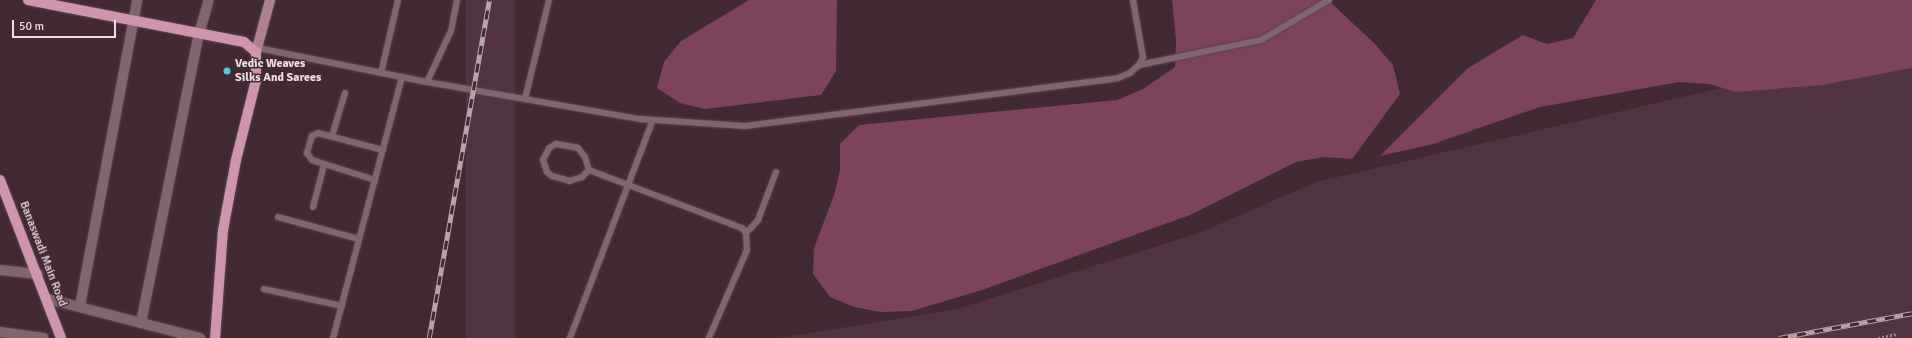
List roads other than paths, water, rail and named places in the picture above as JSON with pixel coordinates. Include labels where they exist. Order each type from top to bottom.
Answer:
[{"type":"main road","points":[[28,0],[244,42],[257,50]]},
{"type":"main road","points":[[215,338],[224,230],[236,160],[256,80],[257,50],[270,0]]},
{"type":"main road","name":"Banaswadi Main Road","points":[[0,180],[48,299],[61,338]]},
{"type":"street","points":[[80,306],[137,0]]},
{"type":"street","points":[[141,323],[199,34],[209,0]]},
{"type":"street","points":[[0,270],[38,274]]},
{"type":"street","points":[[48,299],[200,338]]},
{"type":"street","points":[[4,334],[44,338]]},
{"type":"lane","points":[[381,73],[398,0]]},
{"type":"lane","points":[[427,82],[451,31],[457,0]]},
{"type":"lane","points":[[525,99],[549,0]]},
{"type":"lane","points":[[1133,0],[1143,57],[1139,65]]},
{"type":"lane","points":[[257,50],[427,82],[653,120],[745,126],[1118,78],[1139,65],[1261,40],[1329,0]]},
{"type":"lane","points":[[333,338],[402,77]]},
{"type":"lane","points":[[332,136],[345,93]]},
{"type":"lane","points":[[570,338],[630,184],[653,120]]},
{"type":"lane","points":[[375,180],[324,165],[312,160],[308,153],[315,134],[332,136],[383,150]]},
{"type":"lane","points":[[556,144],[572,146],[585,157],[589,170],[578,179],[570,182],[561,180],[547,172],[543,160],[545,153],[556,144]]},
{"type":"lane","points":[[313,207],[324,165]]},
{"type":"lane","points":[[589,170],[630,184],[742,228],[746,233],[747,250],[709,338]]},
{"type":"lane","points":[[746,233],[758,220],[776,172]]},
{"type":"lane","points":[[278,217],[359,239]]},
{"type":"lane","points":[[264,289],[342,306]]},
{"type":"railway","points":[[429,338],[489,0]]},
{"type":"railway","points":[[1779,338],[1912,313]]},
{"type":"place","name":"Vedic Weaves Silks And Sarees","points":[[227,71]]}]
